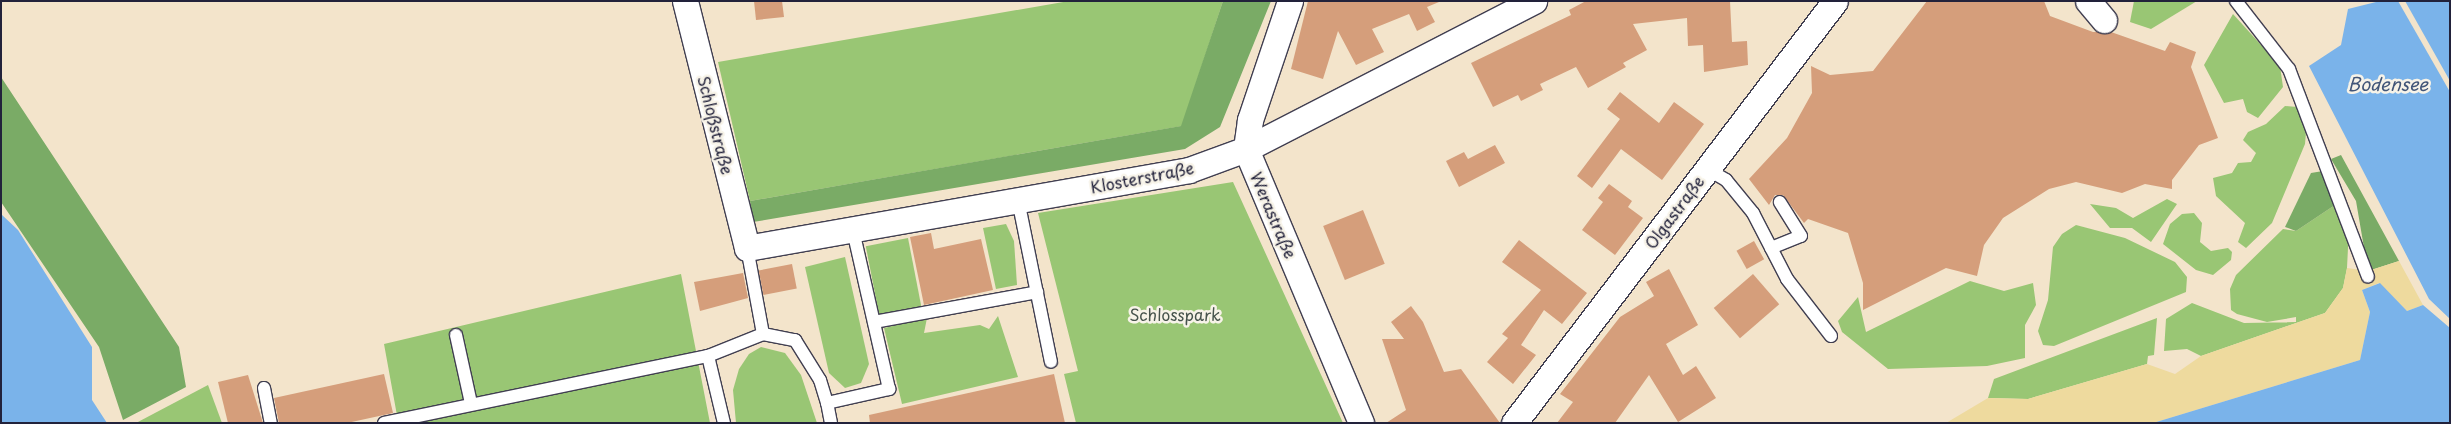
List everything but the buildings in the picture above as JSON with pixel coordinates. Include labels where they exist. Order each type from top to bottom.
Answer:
[{"type":"street","name":"Schloßstraße","points":[[685,1],[747,248]]},
{"type":"street","points":[[1246,149],[1250,120],[1290,1]]},
{"type":"street","name":"Klosterstraße","points":[[747,248],[1189,170],[1246,149],[1534,1]]},
{"type":"street","name":"Olgastraße","points":[[1514,423],[1835,1]]},
{"type":"street","points":[[2088,1],[2104,20]]},
{"type":"street","name":"Werastraße","points":[[1246,149],[1361,423]]},
{"type":"lane","points":[[2236,1],[2289,69],[2368,278]]},
{"type":"lane","points":[[1707,169],[1726,180],[1753,213],[1787,279],[1831,336]]},
{"type":"lane","points":[[1018,200],[1051,362]]},
{"type":"lane","points":[[1771,248],[1801,236],[1780,202]]},
{"type":"lane","points":[[826,403],[889,389],[853,230]]},
{"type":"lane","points":[[747,248],[763,334]]},
{"type":"lane","points":[[874,322],[1037,292]]},
{"type":"lane","points":[[384,423],[471,403],[708,356],[763,334],[795,340],[820,380],[831,423]]},
{"type":"lane","points":[[456,335],[471,403]]},
{"type":"lane","points":[[708,356],[724,423]]},
{"type":"lane","points":[[264,388],[271,423]]},
{"type":"green space","points":[[1069,1],[1223,1],[1182,126],[750,201],[718,62]]},
{"type":"green space","points":[[1223,1],[1271,1],[1220,127],[1185,149],[753,222],[750,201],[1181,126]]},
{"type":"green space","points":[[2134,1],[2197,1],[2151,29],[2130,22]]},
{"type":"green space","points":[[2233,14],[2280,66],[2283,87],[2258,118],[2247,112],[2243,99],[2224,103],[2204,65]]},
{"type":"green space","points":[[1,77],[179,347],[186,387],[123,420],[99,347],[1,202]]},
{"type":"green space","points":[[2285,106],[2297,107],[2306,132],[2305,144],[2272,223],[2246,248],[2238,242],[2245,223],[2216,196],[2213,178],[2232,173],[2238,163],[2251,162],[2256,153],[2243,140],[2248,132],[2266,124]]},
{"type":"green space","points":[[2341,155],[2399,261],[2368,271],[2356,201],[2331,159]]},
{"type":"green space","points":[[2323,171],[2338,203],[2296,231],[2285,227],[2311,173]]},
{"type":"green space","name":"Schlosspark","points":[[1233,182],[1343,423],[1076,423],[1064,374],[1078,371],[1038,213]]},
{"type":"green space","points":[[2167,199],[2177,204],[2151,242],[2132,228],[2110,228],[2090,204],[2116,208],[2133,218]]},
{"type":"green space","points":[[2338,203],[2349,228],[2347,268],[2343,288],[2325,313],[2201,356],[2187,349],[2164,351],[2166,319],[2192,303],[2244,323],[2296,322],[2296,317],[2267,322],[2237,314],[2231,310],[2230,289],[2236,275],[2283,229],[2296,231]]},
{"type":"green space","points":[[2194,213],[2202,223],[2200,242],[2211,251],[2228,248],[2232,252],[2231,260],[2213,275],[2196,270],[2163,244],[2170,224],[2182,214]]},
{"type":"green space","points":[[1006,224],[1014,241],[1017,285],[996,289],[983,228]]},
{"type":"green space","points":[[2076,225],[2125,238],[2175,262],[2187,277],[2186,292],[2054,346],[2043,345],[2038,331],[2048,300],[2053,247],[2062,234]]},
{"type":"green space","points":[[908,238],[922,309],[880,317],[866,246]]},
{"type":"green space","points":[[845,257],[869,364],[861,383],[845,388],[829,373],[805,267]]},
{"type":"green space","points":[[681,274],[710,423],[395,423],[398,421],[384,344]]},
{"type":"green space","points":[[1970,281],[2004,291],[2033,283],[2036,305],[2025,325],[2025,358],[1987,366],[1888,369],[1842,332],[1838,321],[1858,297],[1866,332]]},
{"type":"green space","points":[[998,316],[1018,377],[902,404],[884,328],[927,318],[924,333],[980,325],[989,329]]},
{"type":"green space","points":[[2157,318],[2154,355],[2148,356],[2147,364],[2028,399],[1988,398],[1994,379]]},
{"type":"green space","points":[[761,347],[785,353],[801,375],[817,423],[736,423],[733,390],[739,369],[749,354]]},
{"type":"green space","points":[[208,385],[222,423],[136,423]]},
{"type":"sand","points":[[2399,261],[2423,305],[2407,311],[2379,283],[2362,290],[2370,312],[2360,360],[2153,423],[1946,423],[1988,398],[2028,399],[2147,364],[2175,374],[2201,356],[2325,313],[2343,288],[2347,268],[2368,271]]},
{"type":"water","name":"Bodensee","points":[[2380,1],[2450,1],[2450,319],[2429,299],[2309,66],[2341,45],[2348,9]]},
{"type":"water","points":[[1,214],[18,230],[92,347],[92,400],[107,423],[1,423]]},
{"type":"water","points":[[2380,283],[2407,311],[2423,305],[2450,328],[2450,423],[2153,423],[2360,360],[2370,312],[2362,290]]},
{"type":"pier","points":[[2398,1],[2405,1],[2450,81],[2450,92]]}]
